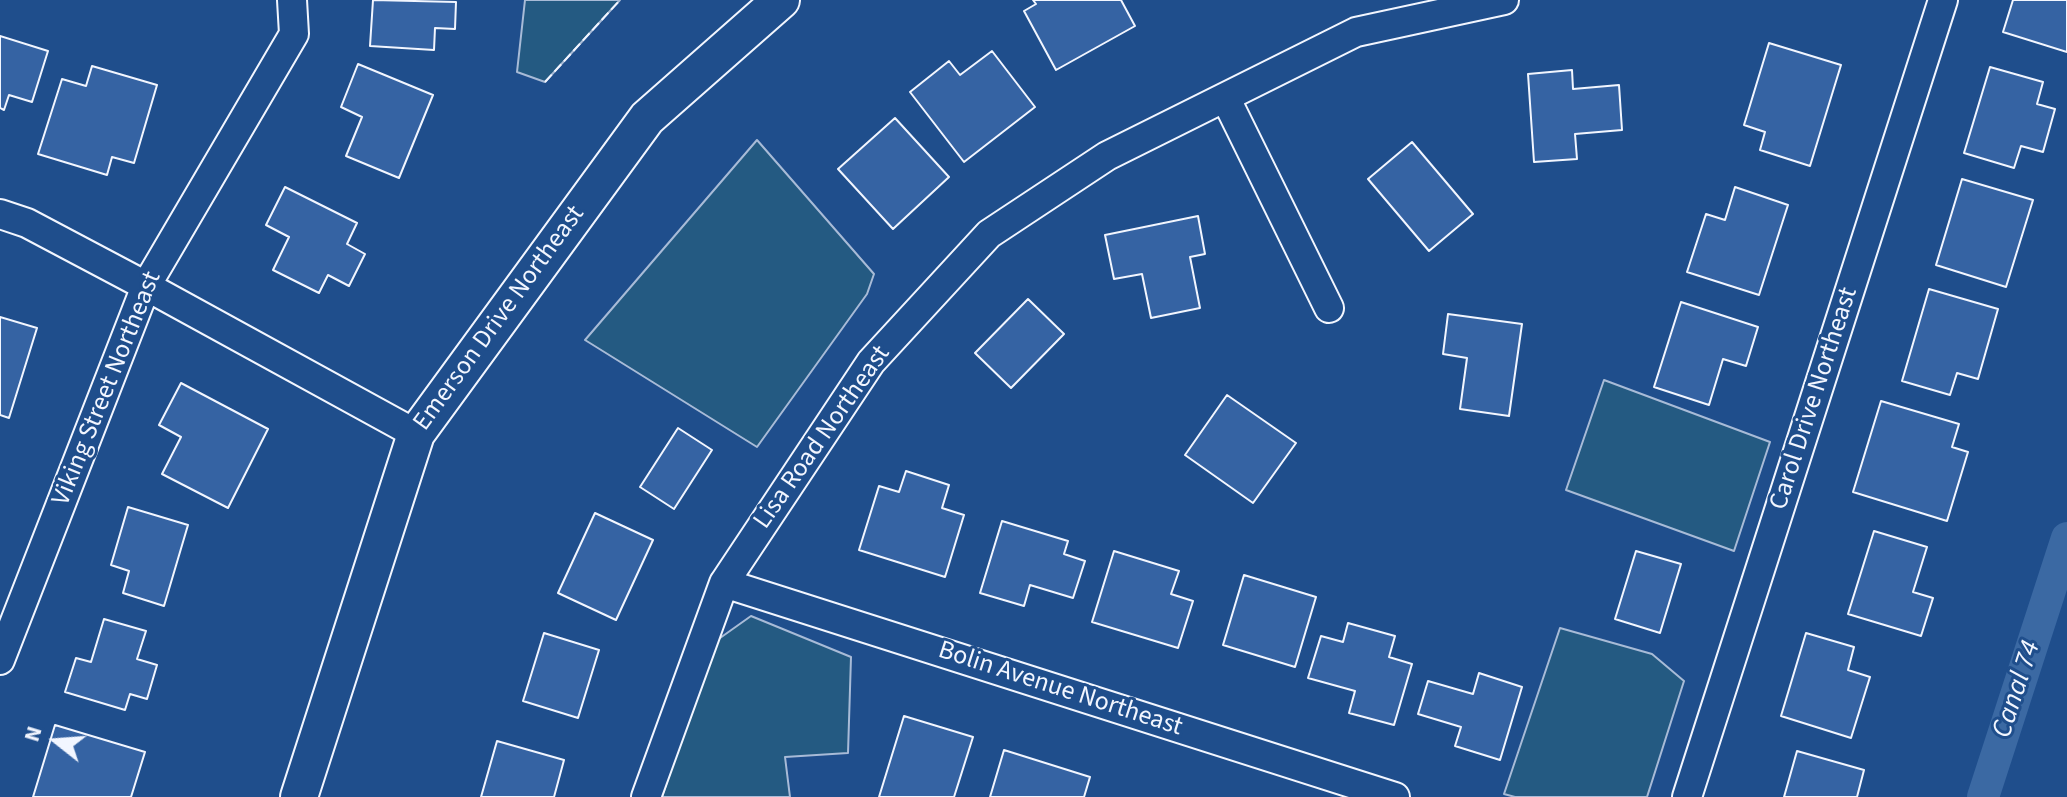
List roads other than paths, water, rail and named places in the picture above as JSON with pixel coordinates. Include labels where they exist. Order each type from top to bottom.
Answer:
[{"type":"street","name":"Viking Street Northeast","points":[[1,653],[146,286],[294,34],[292,0]]},
{"type":"street","name":"Emerson Drive Northeast","points":[[299,797],[416,434],[647,118],[781,0]]},
{"type":"street","name":"Lisa Road Northeast","points":[[646,797],[724,583],[871,362],[989,234],[1107,156],[1356,32],[1504,0]]},
{"type":"street","points":[[1934,0],[1943,0]]},
{"type":"street","name":"Carol Drive Northeast","points":[[1687,797],[1943,0]]},
{"type":"street","points":[[1226,99],[1329,308]]},
{"type":"street","points":[[0,214],[27,223],[416,434]]},
{"type":"street","name":"Bolin Avenue Northeast","points":[[724,583],[1395,797]]},
{"type":"waterway","name":"Canal 74","points":[[1983,797],[2067,538]]}]
